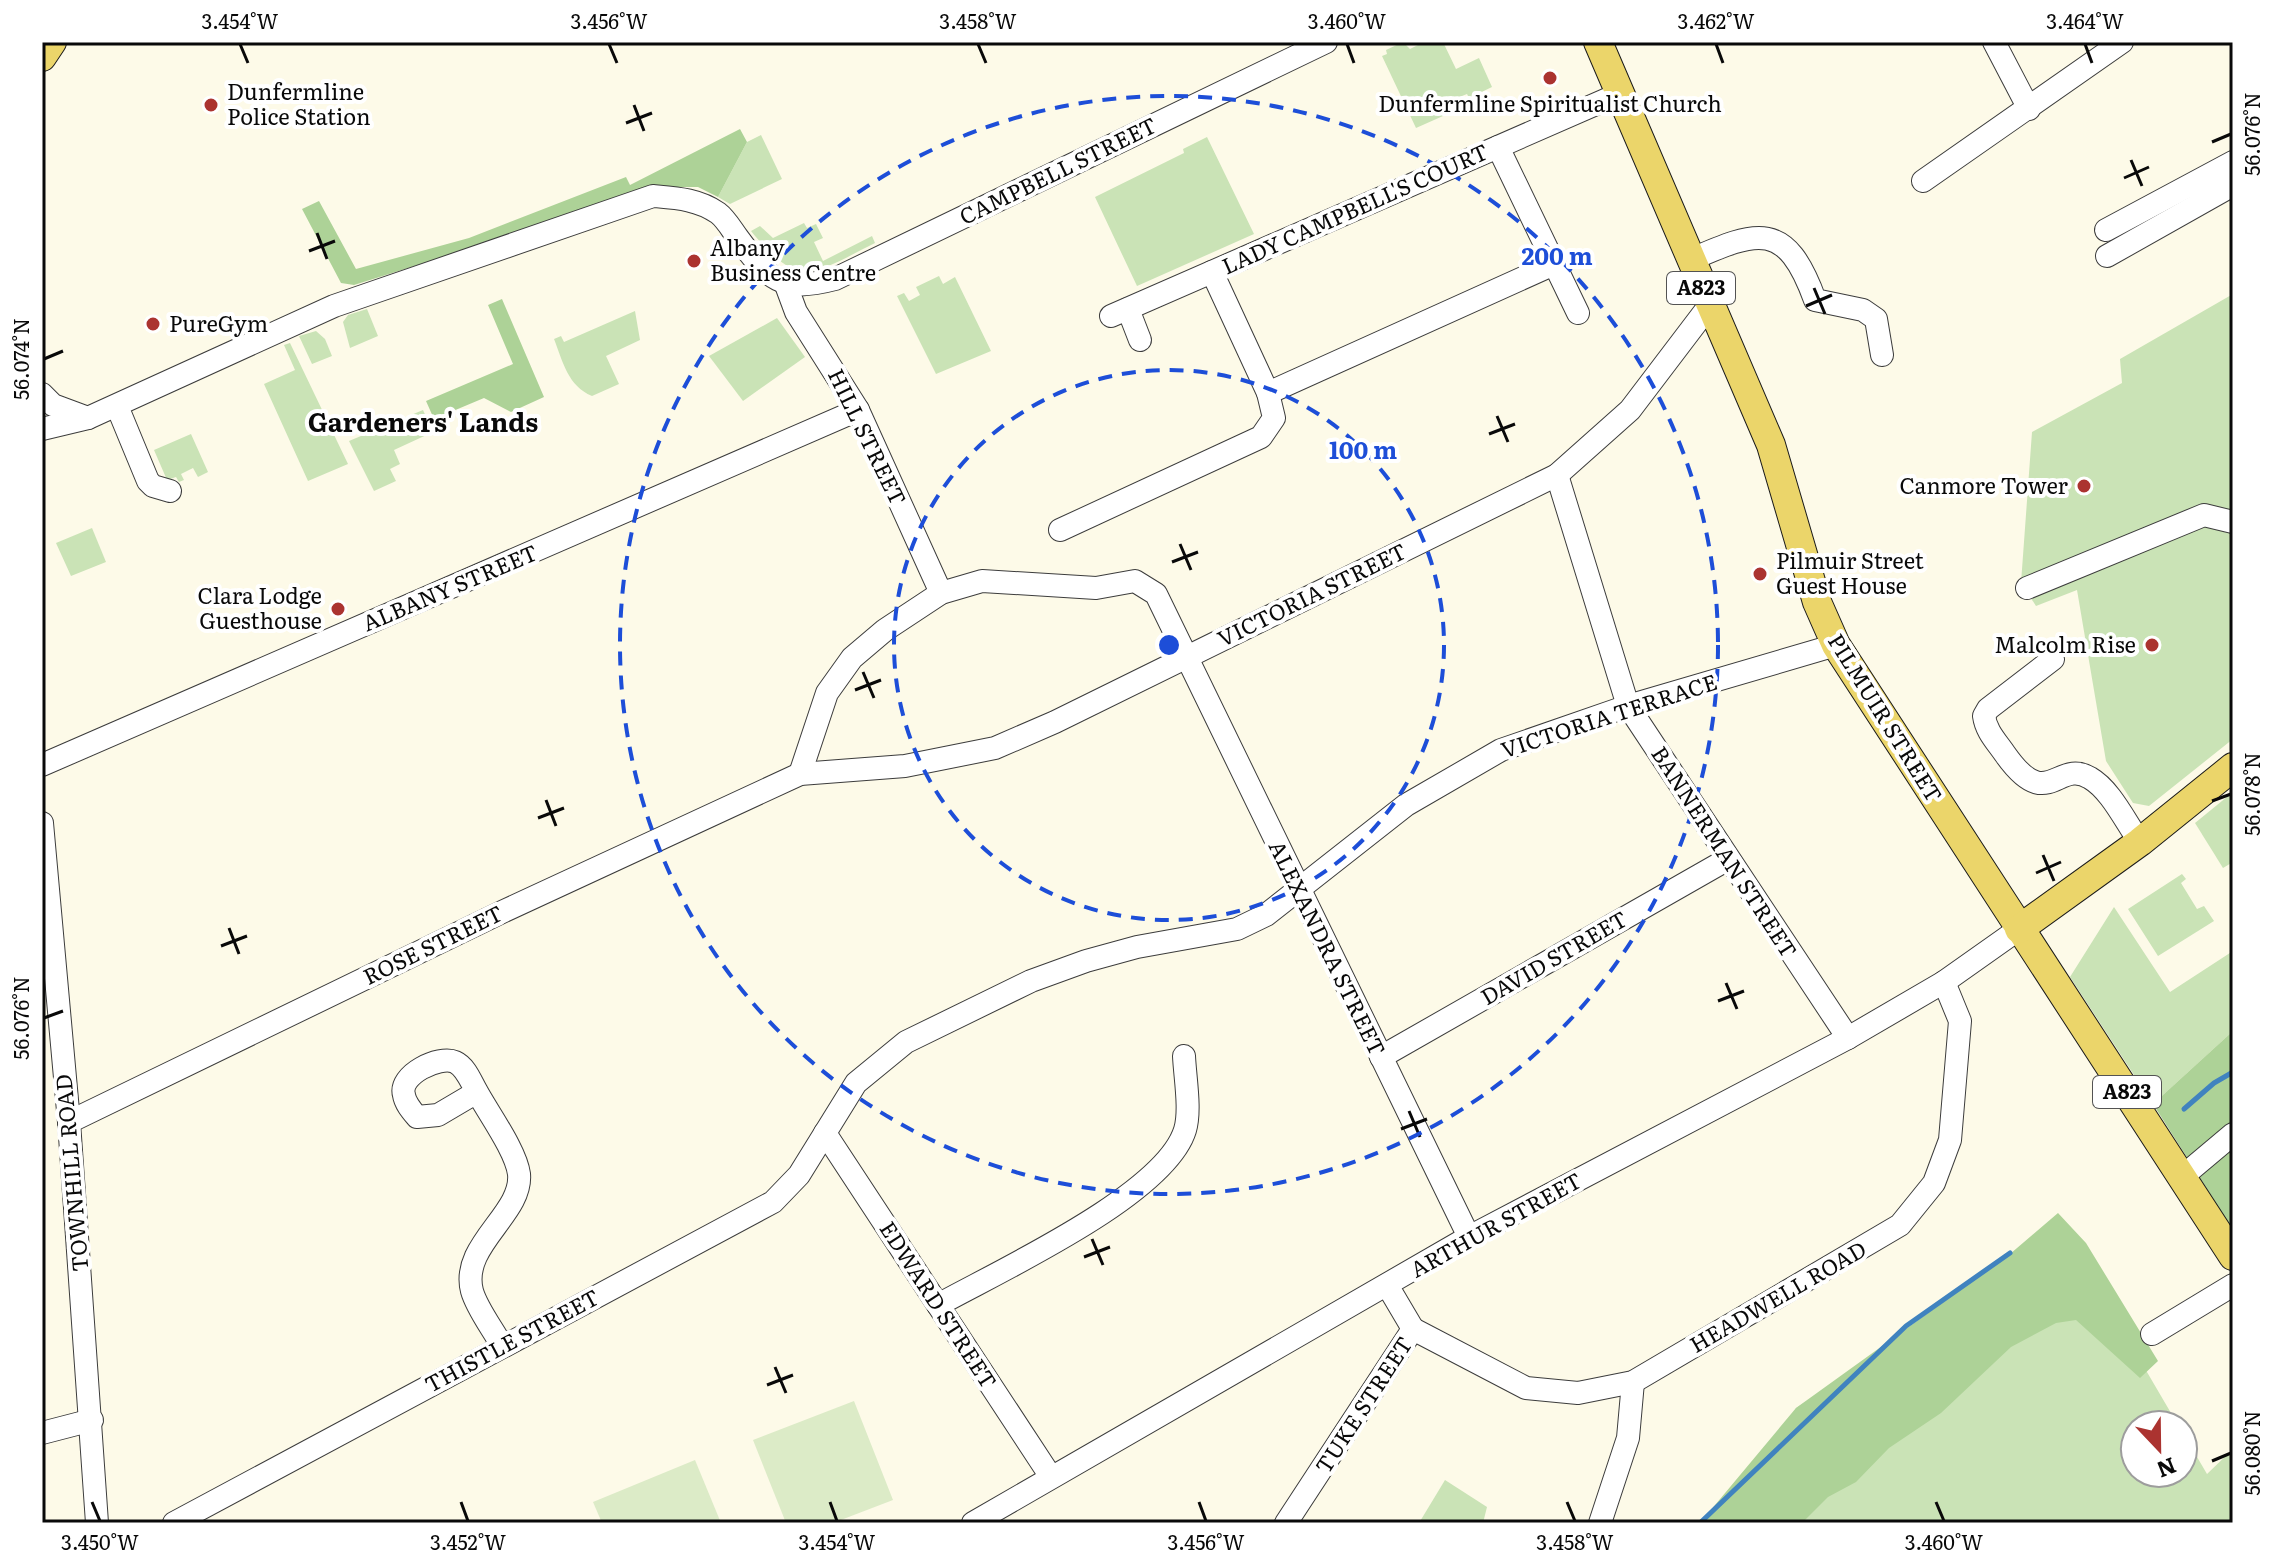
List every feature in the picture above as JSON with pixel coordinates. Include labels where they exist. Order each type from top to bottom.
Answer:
[{"type":"main road","points":[[42,57],[52,42]]},
{"type":"main road","name":"PILMUIR STREET","points":[[1601,43],[1619,94],[1771,445],[1817,602],[1836,645],[2233,1256]]},
{"type":"main road","points":[[2019,929],[2140,842],[2233,767]]},
{"type":"street","name":"CAMPBELL STREET","points":[[786,285],[808,286],[835,279],[1326,42]]},
{"type":"street","points":[[1994,42],[2029,109]]},
{"type":"street","points":[[1923,181],[2122,42]]},
{"type":"street","name":"LADY CAMPBELL'S COURT","points":[[1140,340],[1119,312],[1619,94]]},
{"type":"street","name":"LADY CAMPBELL'S COURT","points":[[1498,147],[1578,313]]},
{"type":"street","points":[[2106,230],[2233,162]]},
{"type":"street","points":[[2107,256],[2233,185]]},
{"type":"street","points":[[42,429],[88,418],[117,406],[334,306],[653,196],[691,200],[720,215],[759,266],[786,285]]},
{"type":"street","points":[[1690,260],[1747,236],[1772,241],[1801,262],[1815,300],[1863,310],[1876,319],[1882,355]]},
{"type":"street","points":[[1268,393],[1554,264]]},
{"type":"street","name":"LADY CAMPBELL'S COURT","points":[[1060,530],[1261,437],[1274,418],[1268,393],[1212,272]]},
{"type":"street","name":"HILL STREET","points":[[786,285],[796,312],[858,410],[941,593]]},
{"type":"street","name":"VICTORIA STREET","points":[[800,774],[905,766],[995,748],[1055,722],[1557,475],[1630,410],[1709,306]]},
{"type":"street","points":[[42,394],[53,405],[88,418]]},
{"type":"street","points":[[117,406],[148,481],[153,486],[170,491]]},
{"type":"street","name":"ALBANY STREET","points":[[42,765],[858,410]]},
{"type":"street","name":"BANNERMAN STREET","points":[[1557,475],[1628,706],[1848,1038]]},
{"type":"street","points":[[2027,588],[2204,515],[2233,522]]},
{"type":"street","name":"ALEXANDRA STREET","points":[[800,774],[827,693],[852,658],[885,630],[941,593],[982,581],[1096,588],[1135,581],[1156,594],[1298,892],[1469,1237]]},
{"type":"street","name":"VICTORIA TERRACE","points":[[825,1133],[856,1083],[906,1042],[1031,981],[1086,961],[1137,947],[1237,929],[1298,892],[1351,845],[1406,805],[1501,750],[1628,706],[1836,645]]},
{"type":"street","points":[[2053,659],[1988,709],[1984,716],[1985,726],[2019,774],[2029,782],[2076,775],[2087,776],[2097,783],[2140,842]]},
{"type":"street","name":"ROSE STREET","points":[[69,1122],[491,917],[800,774]]},
{"type":"street","name":"TOWNHILL ROAD","points":[[42,823],[69,1122],[97,1523]]},
{"type":"street","name":"DAVID STREET","points":[[1381,1057],[1728,859]]},
{"type":"street","name":"ARTHUR STREET","points":[[973,1523],[1469,1237],[1848,1038],[1944,982],[2019,929]]},
{"type":"street","name":"HEADWELL ROAD","points":[[1413,1329],[1526,1388],[1578,1393],[1633,1382],[1900,1225],[1934,1183],[1950,1140],[1960,1021],[1944,982]]},
{"type":"street","points":[[938,1305],[1130,1196],[1169,1161],[1186,1128],[1184,1056]]},
{"type":"street","points":[[477,1092],[519,1174],[518,1188],[482,1246],[472,1272],[472,1291],[502,1346]]},
{"type":"street","name":"EDWARD STREET","points":[[825,1133],[1051,1477]]},
{"type":"street","name":"THISTLE STREET","points":[[174,1523],[773,1202],[799,1175],[825,1133]]},
{"type":"street","points":[[2183,1176],[2233,1134]]},
{"type":"street","name":"TUKE STREET","points":[[1286,1523],[1413,1329],[1387,1285]]},
{"type":"street","points":[[2152,1334],[2233,1285]]},
{"type":"street","points":[[1600,1523],[1628,1438],[1633,1382]]},
{"type":"street","points":[[42,1433],[92,1420]]},
{"type":"green space","points":[[1403,42],[1410,49],[1418,45],[1417,42],[1443,42],[1456,69],[1479,58],[1492,87],[1469,98],[1467,94],[1462,96],[1464,103],[1447,110],[1444,104],[1439,106],[1443,116],[1416,128],[1382,56],[1387,54],[1386,50]]},
{"type":"green space","points":[[740,129],[747,142],[718,197],[698,187],[666,187],[354,285],[341,283],[302,209],[319,201],[356,269],[469,238],[626,177],[630,185]]},
{"type":"green space","points":[[761,135],[782,179],[730,204],[718,197],[747,142]]},
{"type":"green space","points":[[1207,137],[1254,234],[1137,286],[1095,197],[1184,153],[1183,149]]},
{"type":"green space","points":[[804,223],[807,228],[816,224],[823,238],[814,242],[823,261],[872,236],[875,243],[822,268],[796,270],[782,263],[751,231],[760,226],[773,238]]},
{"type":"green space","points":[[939,276],[943,284],[955,277],[991,351],[936,374],[897,296],[904,293],[909,301],[920,295],[916,287]]},
{"type":"green space","points":[[2233,294],[2233,739],[2149,806],[2133,803],[2106,761],[2077,590],[2036,606],[2021,583],[2032,432],[2122,383],[2120,359]]},
{"type":"green space","points":[[502,299],[544,397],[511,412],[484,398],[434,419],[426,401],[513,364],[488,305]]},
{"type":"green space","points":[[367,309],[378,336],[350,348],[343,322],[348,315]]},
{"type":"green space","points":[[635,311],[640,340],[606,356],[619,384],[592,396],[584,392],[567,372],[554,339],[561,336],[564,342]]},
{"type":"green space","points":[[777,318],[805,357],[743,401],[709,356]]},
{"type":"green space","points":[[316,331],[325,339],[332,356],[312,364],[299,336]]},
{"type":"green space","points":[[290,343],[348,464],[308,481],[264,384],[295,370],[284,345]]},
{"type":"green space","points":[[423,410],[433,432],[394,450],[400,464],[390,469],[396,481],[374,491],[349,441]]},
{"type":"green space","points":[[191,434],[208,472],[198,477],[193,468],[181,474],[184,480],[179,482],[176,477],[167,480],[154,450]]},
{"type":"green space","points":[[92,528],[106,562],[71,576],[56,543]]},
{"type":"green space","points":[[2233,792],[2233,862],[2223,868],[2195,823]]},
{"type":"green space","points":[[2182,874],[2186,879],[2181,883],[2197,909],[2204,906],[2214,921],[2158,956],[2128,909]]},
{"type":"green space","points":[[2114,907],[2170,992],[2233,951],[2233,1031],[2153,1104],[2070,977]]},
{"type":"green space","points":[[2233,1031],[2233,1230],[2153,1104]]},
{"type":"green space","points":[[2058,1213],[2086,1243],[2158,1361],[2140,1378],[2076,1320],[2056,1323],[2011,1347],[1941,1413],[1889,1448],[1856,1482],[1828,1497],[1802,1523],[1700,1523],[1796,1408],[2010,1254]]},
{"type":"green space","points":[[2065,1232],[2169,1409],[2119,1409],[2119,1489],[2199,1489],[2199,1460],[2207,1474],[2233,1449],[2233,1523],[1727,1523],[1796,1408]]},
{"type":"green space","points":[[854,1401],[893,1500],[833,1523],[786,1523],[753,1440]]},
{"type":"green space","points":[[695,1460],[721,1523],[602,1523],[593,1502]]},
{"type":"green space","points":[[1445,1480],[1487,1507],[1483,1523],[1419,1523]]},
{"type":"waterway","points":[[2184,1109],[2214,1083],[2233,1072]]},
{"type":"waterway","points":[[1700,1523],[1906,1326],[2010,1253]]},
{"type":"place","name":"Dunfermline Spiritualist Church","points":[[1550,78]]},
{"type":"place","name":"Dunfermline Police Station","points":[[211,105]]},
{"type":"place","name":"Albany Business Centre","points":[[694,261]]},
{"type":"place","name":"PureGym","points":[[153,324]]},
{"type":"place","name":"Canmore Tower","points":[[2084,486]]},
{"type":"place","name":"Pilmuir Street Guest House","points":[[1760,574]]},
{"type":"place","name":"Clara Lodge Guesthouse","points":[[338,609]]},
{"type":"place","name":"Malcolm Rise","points":[[2152,645]]},
{"type":"district","name":"Gardeners' Lands","points":[[423,423]]}]
